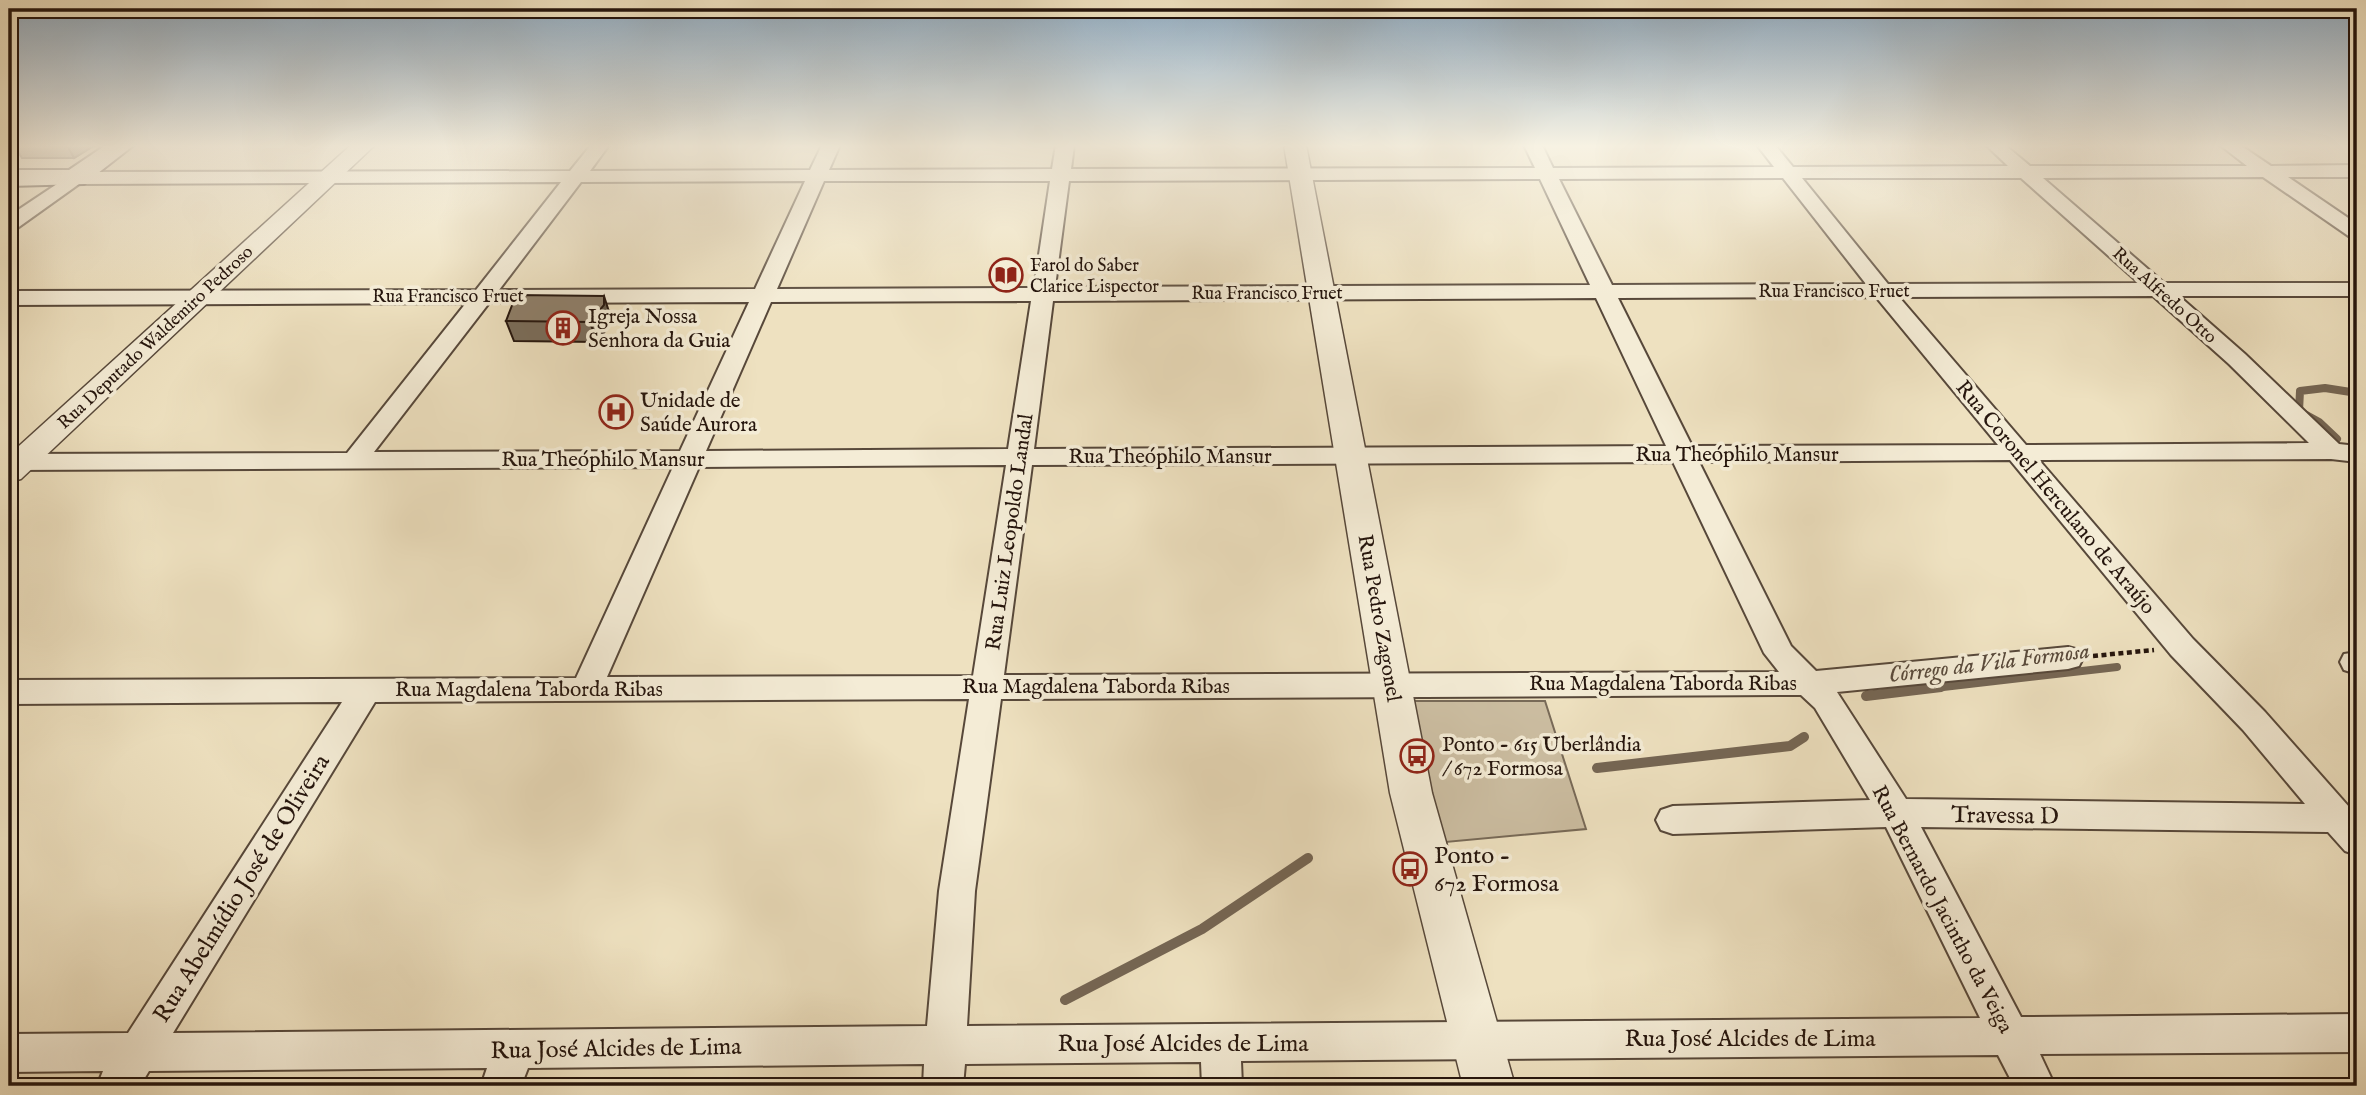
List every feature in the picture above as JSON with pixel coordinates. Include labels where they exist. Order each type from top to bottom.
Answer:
[{"type":"street","points":[[9,225],[50,196]]},
{"type":"street","name":"Rua Deputado Waldemiro Pedroso","points":[[12,465],[308,196]]},
{"type":"street","points":[[355,460],[560,196]]},
{"type":"street","points":[[586,689],[808,196]]},
{"type":"street","name":"Rua Luiz Leopoldo Landal","points":[[943,1086],[957,891],[1057,196]]},
{"type":"street","name":"Rua Pedro Zagonel","points":[[1305,196],[1422,841],[1479,1041],[1489,1086]]},
{"type":"street","name":"Rua Bernardo Jacintho da Veiga","points":[[1558,196],[1779,653],[1826,701],[1896,814],[2035,1086]]},
{"type":"street","name":"Rua Coronel Herculano de Araújo","points":[[1806,196],[1881,291],[2182,647],[2254,721],[2347,829]]},
{"type":"street","name":"Rua Alfredo Otto","points":[[2053,196],[2342,452]]},
{"type":"street","points":[[2304,196],[2357,233]]},
{"type":"street","name":"Rua Francisco Fruet","points":[[9,298],[2357,289]]},
{"type":"street","name":"Rua Theóphilo Mansur","points":[[12,465],[355,460],[2342,452]]},
{"type":"street","name":"Rua Magdalena Taborda Ribas","points":[[9,692],[1807,683],[2068,658]]},
{"type":"street","name":"Rua Abelmídio José de Oliveira","points":[[117,1086],[366,690]]},
{"type":"street","name":"Travessa D","points":[[1673,820],[1896,814],[2347,829]]},
{"type":"street","name":"Rua José Alcides de Lima","points":[[9,1053],[2357,1033]]},
{"type":"street","points":[[1220,1043],[1222,1086]]},
{"type":"street","points":[[500,1086],[515,1049]]},
{"type":"path","points":[[2068,658],[2182,647]]},
{"type":"shaded area","points":[[1408,701],[1545,701],[1586,829],[1435,843]]},
{"type":"building","points":[[516,295],[604,296],[604,305],[590,322],[506,321]]},
{"type":"waterway","name":"Córrego da Vila Formosa","points":[[2337,439],[2319,422],[2299,411],[2300,391],[2325,388],[2357,393]]},
{"type":"waterway","name":"Córrego da Vila Formosa","points":[[2354,470],[2357,476]]},
{"type":"waterway","name":"Córrego da Vila Formosa","points":[[1926,689],[2117,667]]},
{"type":"waterway","name":"Córrego da Vila Formosa","points":[[1866,696],[1941,687]]},
{"type":"waterway","name":"Córrego da Vila Formosa","points":[[1597,768],[1790,746],[1804,737]]},
{"type":"waterway","name":"Córrego da Vila Formosa","points":[[1065,1000],[1202,929],[1308,858]]},
{"type":"place","name":"Farol do Saber Clarice Lispector","points":[[1006,275]]},
{"type":"place","name":"Igreja Nossa Senhora da Guia","points":[[563,328]]},
{"type":"place","name":"Unidade de Saúde Aurora","points":[[616,412]]},
{"type":"place","name":"Ponto - 615 Uberlândia / 672 Formosa","points":[[1417,756]]},
{"type":"place","name":"Ponto - 672 Formosa","points":[[1410,869]]}]
